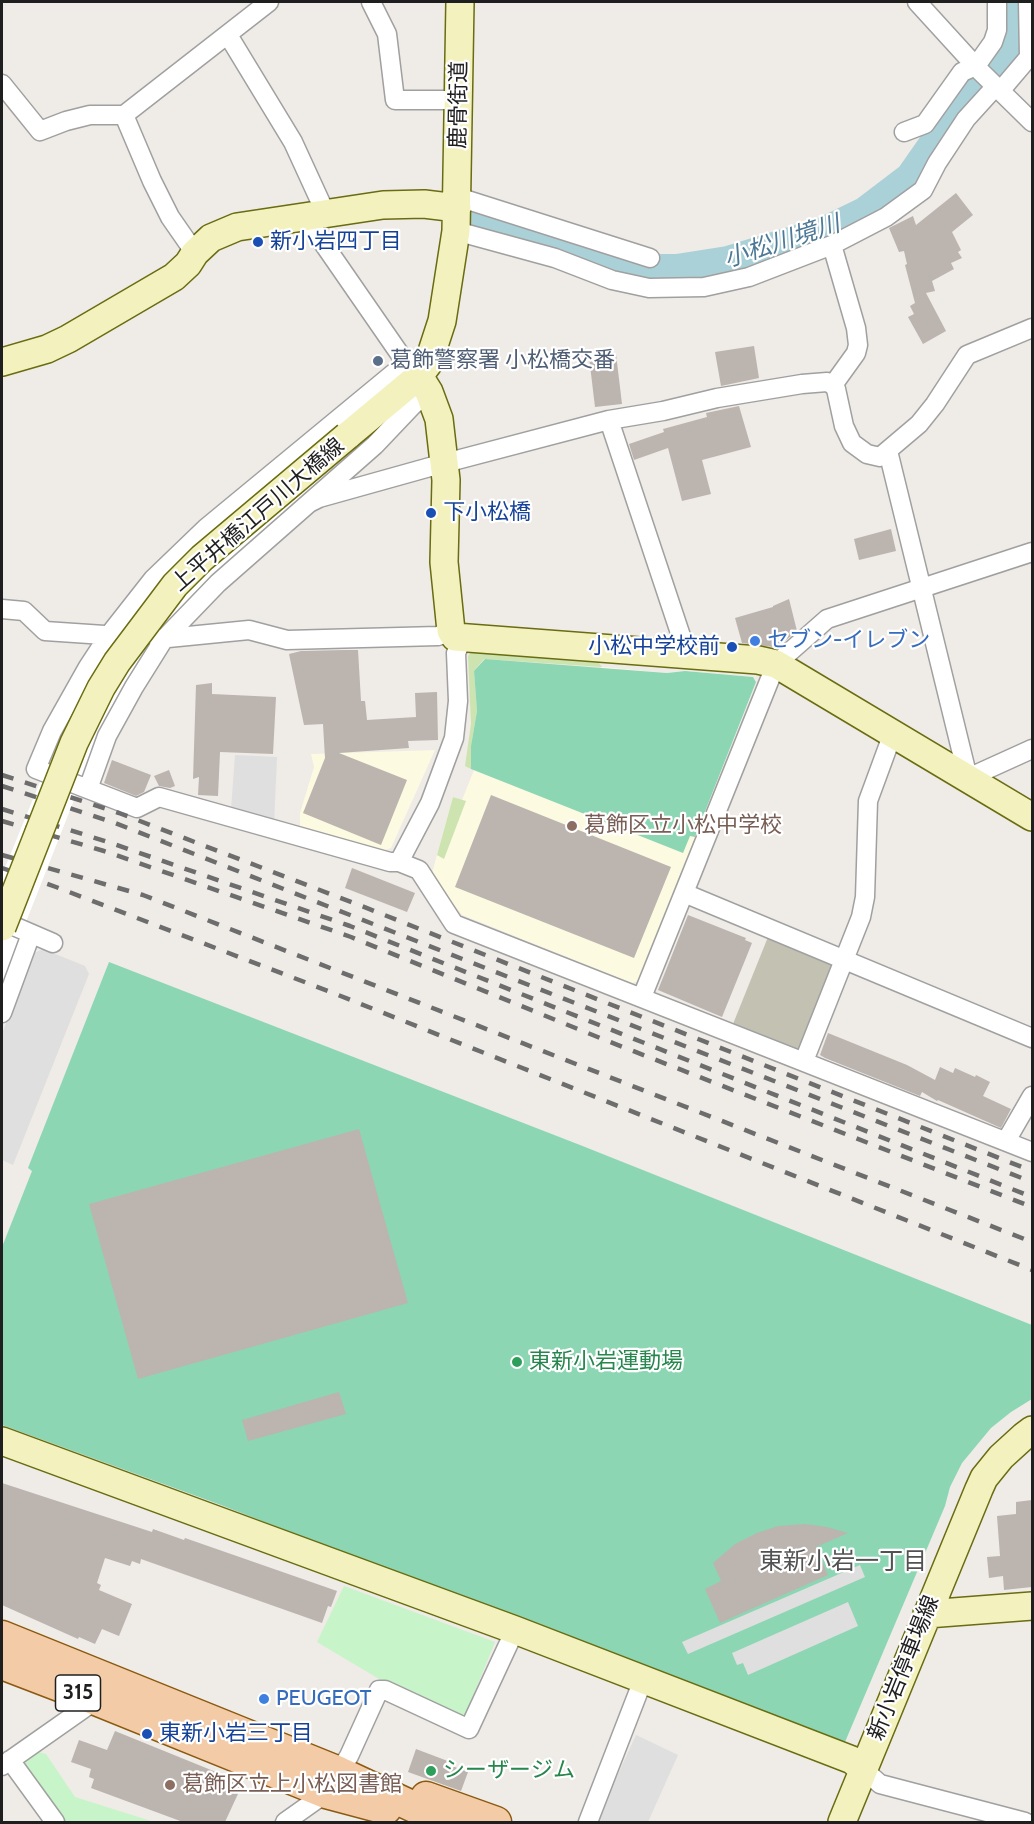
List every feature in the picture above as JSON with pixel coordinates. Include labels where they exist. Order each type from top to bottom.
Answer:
[{"type":"main road","name":"315","points":[[2,1636],[333,1782],[433,1822]]},
{"type":"main road","name":"315","points":[[2,1664],[96,1700],[446,1822]]},
{"type":"main road","points":[[333,1782],[394,1822]]},
{"type":"main road","points":[[333,1782],[441,1802],[496,1822]]},
{"type":"street","points":[[2,84],[40,131],[90,115],[124,114],[269,2]]},
{"type":"street","points":[[371,2],[387,34],[395,100],[459,100]]},
{"type":"street","name":"鹿骨街道","points":[[457,212],[460,2]]},
{"type":"street","points":[[917,2],[1032,122]]},
{"type":"street","points":[[457,212],[555,258],[612,280],[649,288],[704,287],[749,277],[832,244],[886,217],[923,190],[989,79],[993,42],[997,30],[997,2]]},
{"type":"street","points":[[904,132],[925,124],[962,72],[989,79],[1029,57],[1028,2]]},
{"type":"street","points":[[228,35],[293,142],[315,215],[418,377],[439,419],[445,464],[444,562],[456,635],[458,701],[454,738],[430,803],[399,862]]},
{"type":"street","points":[[124,114],[170,217],[195,253]]},
{"type":"street","points":[[2,362],[43,350],[69,339],[174,277],[211,238],[237,227],[382,205],[424,204],[650,258]]},
{"type":"street","name":"上平井橋江戸川大橋線","points":[[2,927],[74,742],[100,688],[175,585],[202,558],[418,377],[428,364],[442,321],[457,212]]},
{"type":"street","points":[[832,244],[856,328],[858,345],[856,353],[833,385]]},
{"type":"street","points":[[309,503],[319,498],[609,420],[802,384],[827,382],[833,385],[836,389],[844,426],[852,443],[867,454],[880,457],[918,424],[935,404],[967,356],[1032,328]]},
{"type":"street","points":[[88,789],[107,736],[164,639],[218,583],[375,445],[413,405],[418,377]]},
{"type":"street","points":[[418,377],[176,555],[153,579],[109,635],[68,702],[36,769],[137,808],[159,797],[390,862],[399,862],[419,870],[454,924],[1032,1152]]},
{"type":"street","points":[[609,420],[687,654]]},
{"type":"street","points":[[888,451],[968,778]]},
{"type":"street","points":[[642,997],[776,664],[827,619],[1032,552]]},
{"type":"street","points":[[2,609],[24,611],[45,631],[164,639],[249,630],[287,640],[456,635],[758,660],[776,664],[1032,817]]},
{"type":"street","points":[[804,1061],[861,917],[865,897],[867,801],[893,734]]},
{"type":"street","points":[[968,778],[1032,749]]},
{"type":"street","points":[[684,893],[1032,1038]]},
{"type":"street","points":[[2,921],[53,943]]},
{"type":"street","points":[[2,1013],[31,934]]},
{"type":"street","points":[[1006,1141],[1032,1096]]},
{"type":"street","name":"新小岩停車場線","points":[[842,1822],[984,1478],[1013,1445],[1032,1430]]},
{"type":"street","points":[[2,1442],[515,1630],[852,1760],[880,1784],[1025,1822]]},
{"type":"street","points":[[927,1614],[1032,1606]]},
{"type":"street","points":[[285,1822],[333,1782],[349,1756],[379,1690],[385,1690],[469,1729],[515,1630]]},
{"type":"street","points":[[588,1822],[643,1680]]},
{"type":"street","points":[[55,1822],[6,1763],[96,1700]]},
{"type":"shaded area","name":"葛飾区立小松中学校","points":[[602,667],[753,677],[756,682],[639,981],[632,983],[462,915],[433,878],[432,873],[453,797],[462,800],[474,770]]},
{"type":"shaded area","points":[[435,750],[391,848],[379,852],[300,830],[300,813],[314,767],[311,754]]},
{"type":"shaded area","points":[[235,755],[277,757],[274,824],[231,810]]},
{"type":"shaded area","points":[[768,937],[835,964],[800,1051],[733,1024]]},
{"type":"shaded area","points":[[43,949],[85,966],[89,974],[13,1165],[2,1160],[2,1034],[32,954]]},
{"type":"shaded area","points":[[860,1565],[865,1577],[688,1654],[682,1642]]},
{"type":"shaded area","points":[[848,1602],[858,1626],[748,1675],[743,1663],[737,1665],[732,1653]]},
{"type":"shaded area","points":[[636,1735],[678,1755],[648,1822],[596,1822]]},
{"type":"green space","points":[[472,651],[599,663],[602,667],[484,659],[474,671],[477,711],[471,746],[471,769],[465,766],[471,724],[468,656]]},
{"type":"green space","points":[[485,659],[753,677],[756,682],[695,837],[690,836],[683,853],[471,769],[471,746],[477,711],[474,671]]},
{"type":"green space","points":[[453,797],[466,801],[444,859],[437,855]]},
{"type":"green space","name":"東新小岩運動場","points":[[109,962],[580,1145],[1032,1325],[1032,1399],[991,1428],[962,1463],[845,1742],[221,1505],[2,1425],[2,1247],[32,1171],[28,1168]]},
{"type":"green space","points":[[344,1586],[495,1642],[464,1718],[391,1686],[317,1642]]},
{"type":"green space","points":[[35,1751],[46,1754],[75,1797],[154,1822],[61,1822],[24,1769],[26,1758]]},
{"type":"pier","points":[[338,425],[362,452],[197,591],[166,626],[117,699],[102,729],[2,983],[2,875],[66,718],[98,664]]},
{"type":"building","points":[[956,193],[973,215],[952,232],[961,250],[958,252],[962,258],[951,263],[954,269],[932,281],[935,291],[926,293],[946,331],[923,344],[908,317],[914,314],[910,306],[915,303],[905,265],[907,264],[904,251],[899,252],[889,228],[913,216],[916,225]]},
{"type":"building","points":[[754,346],[759,378],[721,386],[715,352]]},
{"type":"building","points":[[616,354],[622,404],[595,407],[589,357]]},
{"type":"building","points":[[739,406],[751,447],[702,460],[711,494],[682,501],[668,448],[634,460],[629,444],[664,432],[663,429],[707,417],[706,413]]},
{"type":"building","points":[[891,529],[896,551],[859,560],[854,539]]},
{"type":"building","points":[[789,599],[797,631],[781,644],[773,647],[742,643],[735,618],[773,607]]},
{"type":"building","points":[[358,650],[361,701],[365,701],[367,720],[416,717],[415,693],[437,692],[438,740],[408,741],[409,748],[339,753],[407,780],[381,845],[303,813],[325,758],[323,724],[304,725],[289,654],[301,651]]},
{"type":"building","points":[[212,683],[212,694],[276,697],[273,754],[220,752],[218,796],[198,795],[199,777],[193,779],[196,685]]},
{"type":"building","points":[[112,760],[151,775],[144,792],[136,796],[104,783]]},
{"type":"building","points":[[169,770],[175,786],[170,788],[159,786],[154,776]]},
{"type":"building","points":[[491,795],[671,867],[634,958],[455,887]]},
{"type":"building","points":[[352,868],[415,893],[407,912],[345,888]]},
{"type":"building","points":[[688,915],[746,938],[745,940],[752,943],[722,1017],[658,990]]},
{"type":"building","points":[[828,1033],[907,1065],[935,1080],[940,1067],[953,1073],[955,1068],[975,1077],[976,1075],[990,1082],[983,1096],[1011,1109],[1001,1128],[937,1101],[922,1092],[920,1096],[825,1058],[820,1055]]},
{"type":"building","points":[[359,1129],[408,1303],[138,1379],[89,1204]]},
{"type":"building","points":[[339,1392],[346,1414],[248,1441],[242,1420]]},
{"type":"building","points":[[2,1483],[152,1532],[153,1529],[184,1540],[185,1538],[337,1591],[322,1623],[141,1559],[140,1564],[132,1561],[130,1566],[105,1558],[97,1583],[101,1585],[99,1590],[132,1604],[119,1636],[102,1629],[95,1644],[79,1637],[78,1639],[2,1605]]},
{"type":"building","points":[[1032,1500],[1032,1587],[1004,1590],[1003,1576],[989,1578],[987,1557],[1000,1556],[997,1516],[1016,1514],[1016,1502]]},
{"type":"building","points":[[805,1524],[848,1533],[816,1547],[828,1575],[720,1623],[705,1589],[721,1581],[713,1563],[735,1544],[757,1533],[778,1526]]},
{"type":"building","points":[[115,1731],[243,1783],[225,1822],[183,1822],[91,1788],[94,1779],[89,1777],[91,1769],[71,1762],[79,1740],[107,1750]]},
{"type":"building","points":[[416,1749],[453,1763],[452,1766],[468,1772],[461,1791],[408,1772]]},
{"type":"waterway","name":"小松川境川","points":[[472,216],[642,270],[677,270],[728,262],[826,232],[865,213],[911,178],[974,88],[1009,56],[1014,45],[1011,2]]},
{"type":"railway","points":[[2,775],[119,813],[359,905],[1032,1171]]},
{"type":"railway","points":[[2,786],[115,823],[1032,1182]]},
{"type":"railway","points":[[2,809],[108,842],[350,926],[1032,1197]]},
{"type":"railway","points":[[2,821],[104,851],[351,937],[605,1040],[1032,1207]]},
{"type":"railway","points":[[2,855],[143,895],[1032,1242]]},
{"type":"railway","points":[[2,868],[328,991],[1032,1270]]},
{"type":"place","name":"新小岩四丁目","points":[[258,242]]},
{"type":"place","name":"葛飾警察署 小松橋交番","points":[[378,361]]},
{"type":"place","name":"下小松橋","points":[[431,513]]},
{"type":"place","name":"セブン-イレブン","points":[[755,641]]},
{"type":"place","name":"小松中学校前","points":[[732,647]]},
{"type":"place","name":"葛飾区立小松中学校","points":[[572,826]]},
{"type":"place","name":"東新小岩運動場","points":[[517,1362]]},
{"type":"place","name":"PEUGEOT","points":[[264,1699]]},
{"type":"place","name":"東新小岩三丁目","points":[[147,1734]]},
{"type":"place","name":"シーザージム","points":[[431,1771]]},
{"type":"place","name":"葛飾区立上小松図書館","points":[[170,1785]]},
{"type":"district","name":"東新小岩一丁目","points":[[843,1562]]}]
